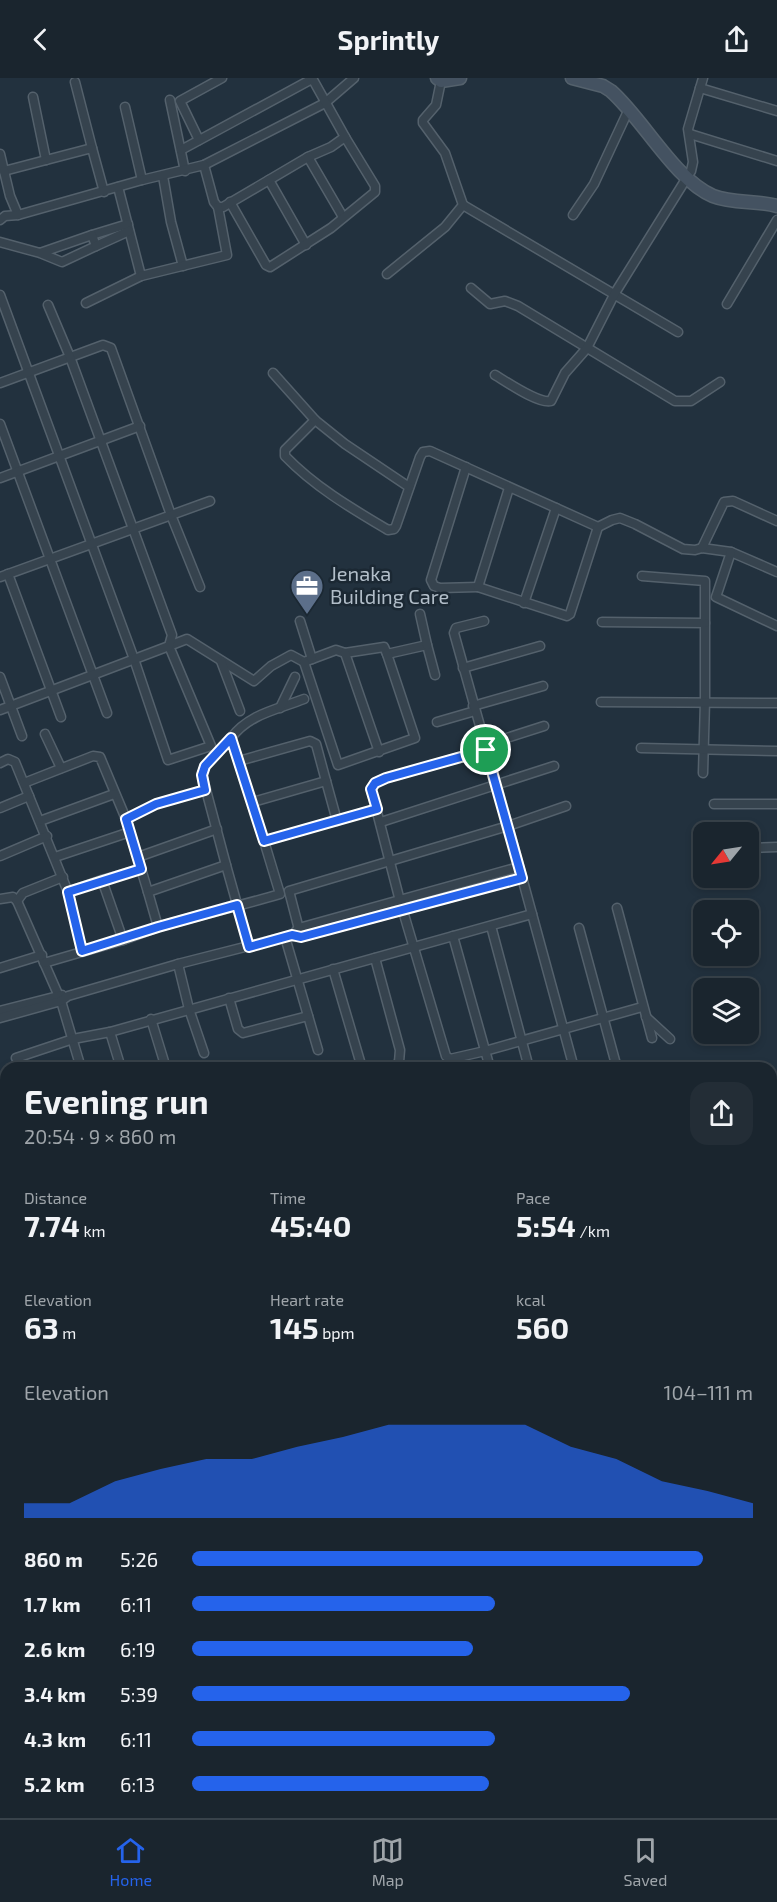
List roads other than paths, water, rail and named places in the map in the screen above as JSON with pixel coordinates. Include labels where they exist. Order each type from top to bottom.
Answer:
[{"type":"street","points":[[199,140],[180,100],[222,78]]},
{"type":"street","points":[[181,150],[312,78],[375,186],[375,192],[343,217],[306,245],[268,267],[230,202]]},
{"type":"street","points":[[0,220],[4,216],[18,215],[204,165],[325,103],[354,78]]},
{"type":"street","points":[[460,78],[439,80],[437,102],[423,123],[445,153],[463,205],[678,332]]},
{"type":"street","points":[[572,78],[607,88],[619,97],[687,177],[714,196],[764,202],[777,206]]},
{"type":"street","points":[[495,375],[536,399],[551,401],[565,373],[587,348],[615,293],[693,167],[690,134],[687,129],[703,78]]},
{"type":"street","points":[[75,82],[104,192]]},
{"type":"street","points":[[700,88],[777,111]]},
{"type":"street","points":[[33,97],[46,160]]},
{"type":"street","points":[[170,100],[185,171]]},
{"type":"street","points":[[125,107],[142,180]]},
{"type":"street","points":[[573,214],[594,184],[629,109]]},
{"type":"street","points":[[690,134],[777,160]]},
{"type":"street","points":[[218,207],[223,207],[308,156],[330,147],[345,137]]},
{"type":"street","points":[[4,171],[92,148]]},
{"type":"street","points":[[308,156],[343,217]]},
{"type":"street","points":[[1,158],[10,196],[18,215]]},
{"type":"street","points":[[86,303],[141,276],[227,255],[218,207],[213,200],[204,165]]},
{"type":"street","points":[[163,176],[171,222],[183,266]]},
{"type":"street","points":[[269,180],[306,245]]},
{"type":"street","points":[[118,187],[141,276]]},
{"type":"street","points":[[387,274],[445,227],[463,205]]},
{"type":"street","points":[[727,304],[777,220]]},
{"type":"street","points":[[40,253],[92,235],[128,227]]},
{"type":"street","points":[[0,242],[40,253],[62,262],[128,227]]},
{"type":"street","points":[[92,235],[96,246]]},
{"type":"street","points":[[471,288],[489,304],[505,301],[513,304],[675,401],[691,401],[720,382]]},
{"type":"street","points":[[0,295],[134,658],[168,760],[211,746],[169,646],[172,635],[70,357],[48,305]]},
{"type":"street","points":[[0,383],[103,345],[111,348],[171,515],[200,587]]},
{"type":"street","points":[[273,374],[315,420],[345,444],[409,487]]},
{"type":"street","points":[[315,420],[285,450],[285,456],[336,500],[390,530],[396,527],[420,457],[426,451],[598,526],[620,518],[683,549],[702,548],[731,552],[777,572]]},
{"type":"street","points":[[0,424],[107,713]]},
{"type":"street","points":[[0,478],[140,426]]},
{"type":"street","points":[[466,467],[431,580],[434,586],[440,588],[478,587],[564,616],[570,614],[598,526]]},
{"type":"street","points":[[478,587],[509,488]]},
{"type":"street","points":[[702,548],[724,502],[728,500],[777,521]]},
{"type":"street","points":[[61,717],[4,576],[210,501]]},
{"type":"street","points":[[524,603],[556,508]]},
{"type":"street","points":[[731,552],[716,597],[777,626]]},
{"type":"street","points":[[642,576],[705,581],[703,772]]},
{"type":"street","points":[[420,614],[435,675]]},
{"type":"street","points":[[0,710],[187,639],[254,681],[271,666],[291,655],[308,660],[336,650],[345,654],[384,647],[415,738],[338,765],[308,660],[300,621]]},
{"type":"street","points":[[483,621],[454,630],[572,1062]]},
{"type":"street","points":[[602,622],[705,624]]},
{"type":"street","points":[[387,654],[427,645]]},
{"type":"street","points":[[463,668],[540,646]]},
{"type":"street","points":[[345,654],[379,752]]},
{"type":"street","points":[[221,661],[240,711]]},
{"type":"street","points":[[0,677],[22,736]]},
{"type":"street","points":[[280,708],[295,677]]},
{"type":"street","points":[[437,722],[543,686]]},
{"type":"street","points":[[249,947],[202,775],[205,766],[245,722],[304,699]]},
{"type":"street","points":[[601,702],[777,703]]},
{"type":"street","points":[[544,726],[485,748],[386,778],[375,783],[371,789],[400,901],[446,1056],[450,1059],[605,1017],[643,1011]]},
{"type":"street","points":[[45,734],[61,768]]},
{"type":"street","points":[[231,738],[264,841],[300,933]]},
{"type":"street","points":[[239,761],[313,741],[338,821]]},
{"type":"street","points":[[640,748],[777,751]]},
{"type":"street","points":[[24,783],[98,756],[101,759],[126,819],[158,927]]},
{"type":"street","points":[[0,763],[8,759],[15,762],[63,877],[82,951]]},
{"type":"street","points":[[381,822],[554,766]]},
{"type":"street","points":[[253,802],[326,781]]},
{"type":"street","points":[[126,819],[156,804],[205,790]]},
{"type":"street","points":[[40,821],[114,794]]},
{"type":"street","points":[[0,808],[29,796]]},
{"type":"street","points":[[714,804],[777,804]]},
{"type":"street","points":[[0,968],[123,940],[158,927],[508,826],[566,806]]},
{"type":"street","points":[[264,841],[377,809]]},
{"type":"street","points":[[138,858],[217,829]]},
{"type":"street","points":[[55,857],[130,832]]},
{"type":"street","points":[[0,856],[47,836]]},
{"type":"street","points":[[759,848],[777,848]]},
{"type":"street","points":[[148,892],[226,865]]},
{"type":"street","points":[[300,933],[519,867]]},
{"type":"street","points":[[68,892],[141,869]]},
{"type":"street","points":[[17,901],[23,893],[63,877]]},
{"type":"street","points":[[0,1018],[62,997],[178,964],[300,933],[404,911],[522,878]]},
{"type":"street","points":[[102,880],[123,940]]},
{"type":"street","points":[[0,900],[13,897],[17,901],[62,997],[79,1062]]},
{"type":"street","points":[[617,908],[652,1038]]},
{"type":"street","points":[[16,1058],[73,1039],[110,1032],[532,914]]},
{"type":"street","points":[[491,926],[526,1062]]},
{"type":"street","points":[[579,928],[616,1062]]},
{"type":"street","points":[[288,936],[297,980],[318,1050]]},
{"type":"street","points":[[453,936],[488,1062]]},
{"type":"street","points":[[375,958],[400,1050],[399,1062]]},
{"type":"street","points":[[178,964],[189,1009],[204,1053]]},
{"type":"street","points":[[333,969],[360,1062]]},
{"type":"street","points":[[0,1011],[62,997]]},
{"type":"street","points":[[229,998],[238,1029],[243,1033],[308,1016]]},
{"type":"street","points":[[643,1011],[670,1039]]},
{"type":"street","points":[[151,1019],[164,1062]]},
{"type":"street","points":[[110,1032],[119,1062]]},
{"type":"place","name":"Jenaka Building Care","points":[[307,615]]}]
